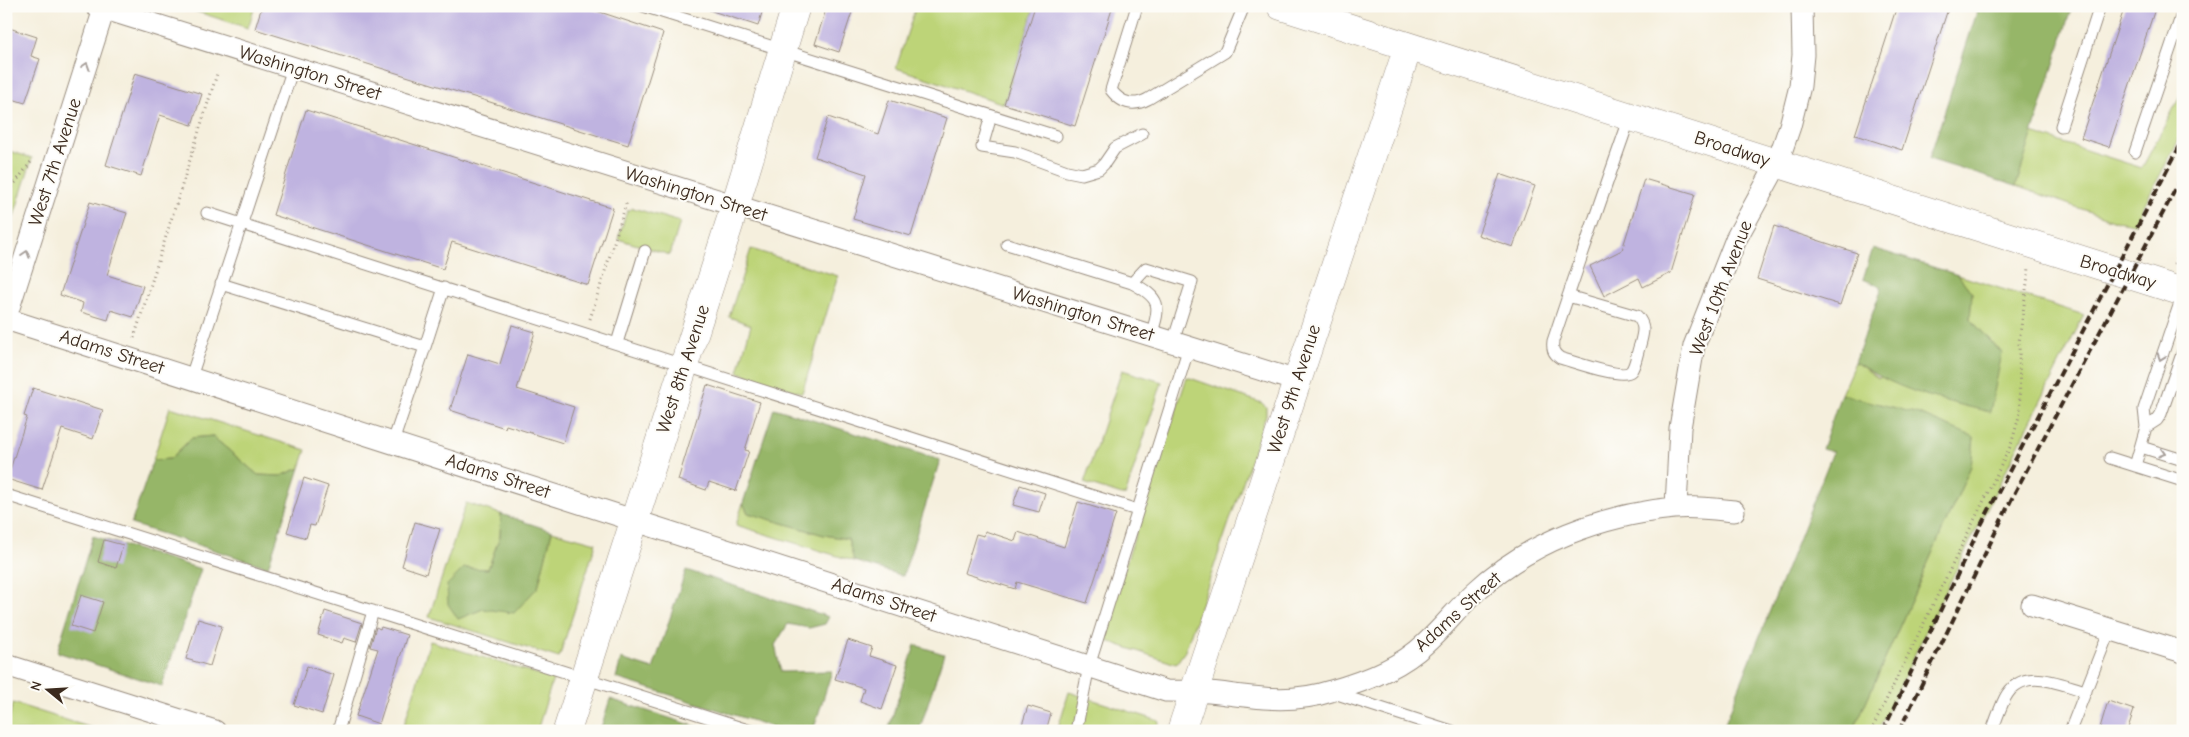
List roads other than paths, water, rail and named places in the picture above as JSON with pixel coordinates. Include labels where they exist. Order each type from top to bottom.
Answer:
[{"type":"street","name":"West 8th Avenue","points":[[567,731],[735,206],[796,6]]},
{"type":"street","name":"Broadway","points":[[1281,6],[2183,293]]},
{"type":"street","name":"West 10th Avenue","points":[[1676,507],[1680,428],[1694,346],[1736,239],[1777,164],[1790,126],[1800,86],[1804,45],[1802,6]]},
{"type":"street","name":"Washington Street","points":[[101,7],[1297,381]]},
{"type":"street","name":"West 7th Avenue","points":[[6,318],[101,7]]},
{"type":"street","name":"West 9th Avenue","points":[[1180,731],[1408,47]]},
{"type":"street","name":"Adams Street","points":[[6,318],[1166,691],[1194,691],[1288,700],[1330,692],[1360,681],[1395,664],[1424,645],[1495,575],[1534,551],[1566,535],[1600,522],[1635,513],[1676,507],[1734,510]]},
{"type":"street","points":[[2032,605],[2183,652]]},
{"type":"street","points":[[6,665],[215,731]]},
{"type":"lane","points":[[643,6],[1056,136]]},
{"type":"lane","points":[[1137,6],[1111,90],[1121,101],[1136,104],[1148,99],[1225,52],[1244,6]]},
{"type":"lane","points":[[2062,126],[2100,6]]},
{"type":"lane","points":[[2135,152],[2183,11]]},
{"type":"lane","points":[[191,377],[293,68]]},
{"type":"lane","points":[[991,116],[982,147],[1015,152],[1075,173],[1089,173],[1099,169],[1115,148],[1142,134]]},
{"type":"lane","points":[[1568,296],[1637,316],[1643,322],[1644,332],[1632,370],[1626,374],[1615,373],[1560,358],[1552,348],[1568,296],[1630,117]]},
{"type":"lane","points":[[207,214],[684,364],[1137,510]]},
{"type":"lane","points":[[1007,244],[1132,283],[1145,290],[1154,298],[1158,305],[1151,335]]},
{"type":"lane","points":[[617,343],[645,252]]},
{"type":"lane","points":[[1076,731],[1089,666],[1137,510],[1181,344],[1192,282],[1146,268],[1132,283]]},
{"type":"lane","points":[[221,284],[425,347]]},
{"type":"lane","points":[[393,442],[444,288]]},
{"type":"lane","points":[[2135,466],[2146,427],[2144,409],[2183,293]]},
{"type":"lane","points":[[2146,427],[2157,420],[2161,414],[2183,351]]},
{"type":"lane","points":[[2141,447],[2183,460]]},
{"type":"lane","points":[[2110,458],[2183,482]]},
{"type":"lane","points":[[6,495],[751,731]]},
{"type":"lane","points":[[338,731],[373,611]]},
{"type":"lane","points":[[2070,731],[2110,629]]},
{"type":"lane","points":[[1992,731],[2006,696],[2022,680],[2039,678],[2086,691]]},
{"type":"lane","points":[[1330,692],[1452,731]]},
{"type":"railway","points":[[1883,731],[1980,527],[2183,140]]},
{"type":"railway","points":[[1899,731],[2014,494],[2183,175]]}]
